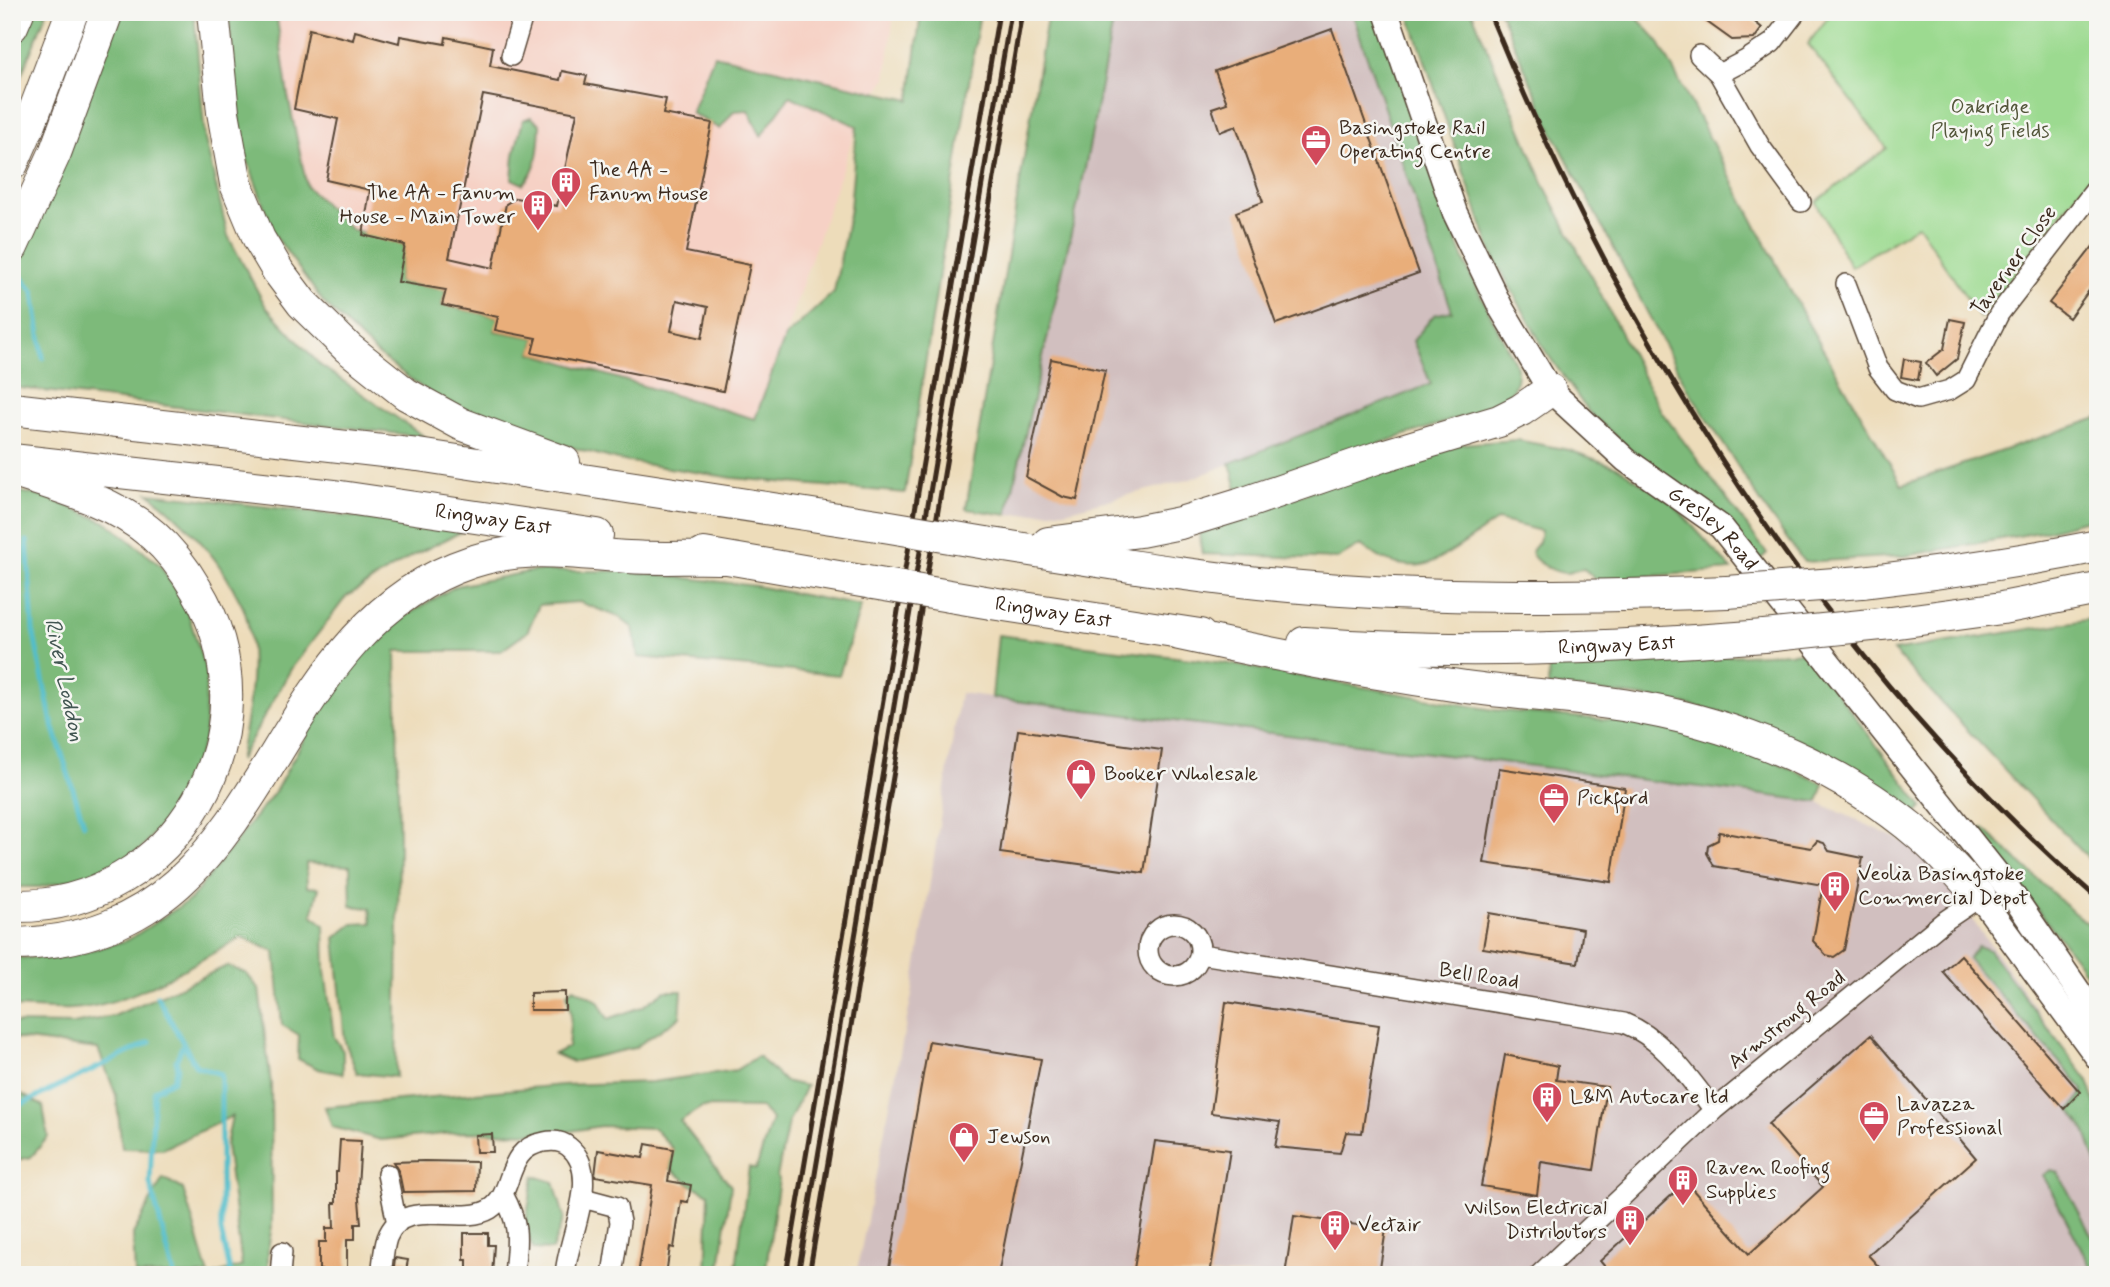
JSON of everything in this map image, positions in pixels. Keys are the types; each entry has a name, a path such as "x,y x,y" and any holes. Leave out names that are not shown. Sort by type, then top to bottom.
{"highway":[{"path":"12,26 18,12"},
{"path":"12,164 72,12"},
{"path":"12,247 55,153 107,12"},
{"path":"212,12 223,112 236,184 259,239 302,303 357,356 430,409 461,424 642,489"},
{"path":"995,545 1100,537 1180,523 1499,421 1550,390"},
{"path":"12,409 418,456 884,526 1148,570 1248,582 1372,592 1485,597 1727,592 1862,582 1946,572 2056,555 2098,544"},
{"name":"Ringway East","path":"12,460 432,509 1179,634 1361,646 1525,650 1623,647 1891,623 2002,608 2098,589"},
{"path":"12,471 81,494 124,515 154,536 180,565 204,601 219,640 227,684 226,711 217,760 193,811 176,832 139,866 103,888 62,902 12,906"},
{"path":"12,944 61,940 117,924 157,900 189,875 244,806 298,716 343,652 386,609 428,580 490,556 530,551 629,557 723,558"},
{"path":"2002,608 2098,597"},
{"path":"1179,634 1285,658 1357,670 1466,687 1643,708 1725,729 1811,765 1877,801 1923,837 1980,897"}],"street":[{"path":"511,56 524,12"},
{"name":"Gresley Road","path":"1386,12 1455,213 1501,308 1550,390 1626,460 1721,527 2005,884 2098,1023"},
{"path":"1719,74 1772,43 1796,12"},
{"path":"1699,55 1719,74 1760,146 1801,202"},
{"name":"Taverner Close","path":"1846,284 1878,368 1895,390 1918,399 1950,390 1966,380 1999,314 2098,186"},
{"path":"1980,897 2098,1058"},
{"name":"Armstrong Road","path":"1540,1274 1714,1110 1943,922 1980,897"},
{"name":"Bell Road","path":"1201,954 1624,1023 1657,1042 1714,1110"},
{"path":"381,1275 388,1236 397,1224 411,1216 478,1214 492,1208 503,1194 519,1156 533,1144 547,1141 560,1142 571,1148 582,1163 585,1180 565,1275"},
{"path":"387,1174 397,1224"},
{"path":"503,1194 514,1214 518,1230 514,1275"},
{"path":"583,1198 617,1207 620,1222 612,1275"},
{"path":"280,1275 282,1252"}],"shaded area":[{"path":"258,12 894,12 886,78 857,126 756,419 512,382 304,204"},
{"path":"1115,12 1352,12 1472,369 1191,479 1065,511 1007,515 1081,189"},
{"path":"960,693 1818,802 1923,851 2088,1081 2098,1110 2098,1275 856,1275 913,989"}],"green space":[{"path":"30,12 47,12 12,98 12,54"},
{"path":"118,12 194,12 205,139 228,236 266,307 320,365 425,437 12,387 12,271 40,214"},
{"path":"228,12 276,12 288,96 307,187 352,230 405,245 398,282 446,290 442,305 498,317 495,331 536,338 532,353 755,419 785,337 834,292 850,209 857,126 790,96 761,136 748,110 734,111 720,129 691,113 714,55 910,100 921,12 980,12 905,493 733,478 618,460 512,431 432,395 377,354 324,303 274,234 241,142"},
{"path":"1048,12 1115,12 1081,189 1007,515 966,509"},
{"path":"1352,12 1377,12 1435,186 1469,272 1517,367 1515,385 1510,394 1496,406 1237,489 1230,463 1431,384 1413,341 1434,315 1452,311"},
{"path":"1408,12 1472,12 1544,185 1661,411 1767,553 1755,564 1588,411 1546,352 1493,256"},
{"path":"1500,12 1632,12 1658,41 1809,325 1902,485 2098,418 2098,517 2046,531 1905,556 1804,562 1766,510 1686,386 1553,133"},
{"name":"Oakridge Playing Fields","path":"1832,12 2098,12 2098,167 1980,318 1918,225 1851,267 1816,202 1887,148 1808,44"},
{"path":"531,117 540,124 538,148 535,164 523,184 512,179 514,155 523,120"},
{"path":"1517,440 1569,450 1617,467 1673,504 1732,570 1597,580 1584,569 1561,573 1540,563 1531,552 1539,542 1541,531 1498,520 1449,553 1422,565 1389,561 1361,545 1337,559 1202,554 1199,534 1337,481 1460,444"},
{"path":"12,490 46,497 108,523 160,565 186,607 206,671 205,739 180,800 141,849 100,873 40,887 12,887"},
{"path":"149,493 465,530 410,557 346,597 291,669 239,761 249,706 252,667 245,612 225,574 206,548"},
{"path":"533,571 626,571 756,586 861,606 839,675 638,657 633,628 619,617 579,602 539,605 527,632 501,651 396,651 399,843 396,1077 357,1073 345,1042 335,938 353,924 372,923 370,908 351,906 350,866 306,863 307,887 319,888 312,915 324,925 325,971 334,1037 343,1051 343,1074 318,1069 298,1059 299,1035 282,1025 275,952 242,937 160,982 116,1000 72,1009 12,1007 12,958 66,957 128,940 191,899 276,790 336,681 387,627 456,586"},
{"path":"2098,618 2098,869 1893,651"},
{"path":"998,635 1224,663 1494,710 1643,723 1755,752 1824,784 1818,802 992,698"},
{"path":"1806,652 1923,807 1914,816 1810,749 1765,727 1719,712 1671,701 1548,686 1549,665"},
{"path":"1983,828 2074,913 2098,931 2098,991 1978,833"},
{"path":"1977,946 1989,950 2088,1081 2098,1110 2098,1169 2086,1132 2071,1111 2084,1090 1968,959"},
{"path":"227,966 246,973 259,989 271,1084 272,1226 268,1249 268,1275 214,1275 242,1266 226,1145 232,1116 163,1149 122,1148 116,1095 98,1049 12,1038 12,1023 73,1024 114,1016"},
{"path":"574,988 598,1001 608,1019 642,1007 665,991 682,991 680,1017 634,1048 572,1062 554,1054 568,1047 571,1014 567,993"},
{"path":"758,1056 784,1081 806,1086 788,1123 777,1177 779,1179 765,1275 735,1275 749,1167 756,1169 772,1119 761,1108 702,1107 680,1121 731,1186 719,1275 706,1275 709,1194 691,1185 670,1168 673,1149 654,1128 601,1126 559,1133 464,1132 381,1140 332,1127 325,1107 562,1085 652,1082 736,1070"},
{"path":"21,1094 43,1106 48,1137 31,1157 12,1161 12,1095"},
{"path":"2051,1170 2058,1172 2098,1248 2098,1275 2095,1275 2043,1175"},
{"path":"534,1176 554,1182 564,1217 552,1250 533,1249 525,1226"},
{"path":"163,1178 183,1189 209,1275 135,1275 133,1234"}],"building":[{"path":"1693,12 1743,12 1762,28 1754,39 1732,40"},
{"name":"The AA - Fanum House","path":"309,29 353,40 355,31 399,43 400,36 445,44 446,37 493,47 490,66 560,80 562,71 587,76 585,84 666,99 663,114 712,123 686,252 750,265 723,391 532,353 536,338 495,330 498,317 442,305 446,290 398,282 405,245 363,235 370,190 326,180 338,119 294,109","holes":["483,95 577,113 557,206 516,198 506,204 493,268 449,258","677,300 708,307 702,338 671,331"]},
{"name":"Basingstoke Rail Operating Centre","path":"1332,29 1419,273 1276,324 1236,212 1263,202 1236,126 1220,132 1212,108 1227,103 1215,71"},
{"path":"2098,240 2098,278 2069,318 2049,303"},
{"path":"1950,319 1965,322 1957,359 1936,376 1926,363 1944,349"},
{"path":"1051,359 1105,370 1077,500 1063,497 1026,477"},
{"path":"1904,359 1921,362 1918,380 1901,377"},
{"name":"Booker Wholesale","path":"1018,730 1162,750 1144,873 1000,853"},
{"name":"Pickford","path":"1499,768 1625,788 1611,882 1484,863"},
{"name":"Veolia Basingstoke Commercial Depot","path":"1719,832 1811,848 1817,841 1824,843 1829,851 1863,858 1844,950 1834,957 1826,955 1813,941 1823,885 1714,866 1707,853 1708,845 1718,840"},
{"path":"1489,913 1583,929 1578,963 1483,948"},
{"path":"1961,955 2080,1092 2064,1109 1943,972"},
{"path":"565,992 565,1010 530,1010 530,993"},
{"path":"1226,1002 1379,1025 1362,1133 1346,1132 1340,1153 1275,1147 1280,1122 1211,1113"},
{"path":"1871,1035 1976,1158 1868,1255 1879,1267 1870,1275 1612,1275 1600,1261 1686,1182 1749,1254 1823,1187 1768,1124"},
{"name":"Jewson","path":"929,1041 1041,1059 998,1275 919,1275 889,1268"},
{"name":"L&M Autocare ltd","path":"1505,1055 1558,1066 1556,1080 1607,1087 1594,1170 1541,1162 1537,1195 1481,1186"},
{"path":"492,1134 493,1152 476,1152 475,1135"},
{"path":"340,1140 361,1141 358,1187 361,1224 355,1224 355,1239 347,1239 347,1275 326,1275 326,1270 319,1270 319,1242 326,1242 326,1228 334,1228 333,1203 336,1203"},
{"path":"1155,1141 1230,1150 1210,1275 1133,1275"},
{"path":"646,1144 673,1149 668,1181 691,1185 688,1202 681,1201 674,1248 670,1247 666,1275 638,1275 652,1185 595,1176 598,1150 643,1158"},
{"path":"393,1162 477,1162 476,1191 403,1192 399,1172"},
{"name":"Vectair","path":"1294,1216 1386,1229 1379,1275 1285,1275"},
{"path":"464,1233 488,1233 488,1245 494,1245 492,1275 467,1275"},
{"path":"395,1258 408,1260 405,1275 393,1275"}],"waterway":[{"name":"River Loddon","path":"21,276 34,292 43,358"},
{"name":"River Loddon","path":"27,541 33,630 51,719 84,824"},
{"name":"River Loddon","path":"157,996 196,1066 221,1074 221,1231 231,1275"},
{"name":"River Loddon","path":"12,1109 150,1042"},
{"name":"River Loddon","path":"174,1275 150,1183 154,1091 173,1080 178,1067 176,1061 183,1044"}],"railway":[{"path":"786,1275 999,12"},
{"path":"798,1275 1011,12"},
{"path":"809,1275 1022,12"},
{"path":"1489,12 1543,135 1603,257 1670,376 1742,491 1822,602 1907,707 1999,807 2098,899"}],"place":[{"name":"Basingstoke Rail Operating Centre","path":"1316,167"},
{"name":"The AA - Fanum House","path":"566,209"},
{"name":"The AA - Fanum House - Main Tower","path":"538,232"},
{"name":"Booker Wholesale","path":"1081,801"},
{"name":"Pickford","path":"1554,825"},
{"name":"Veolia Basingstoke Commercial Depot","path":"1835,913"},
{"name":"L&M Autocare ltd","path":"1547,1124"},
{"name":"Lavazza Professional","path":"1874,1143"},
{"name":"Jewson","path":"964,1164"},
{"name":"Raven Roofing Supplies","path":"1683,1207"},
{"name":"Wilson Electrical Distributors","path":"1630,1247"},
{"name":"Vectair","path":"1335,1252"}]}
